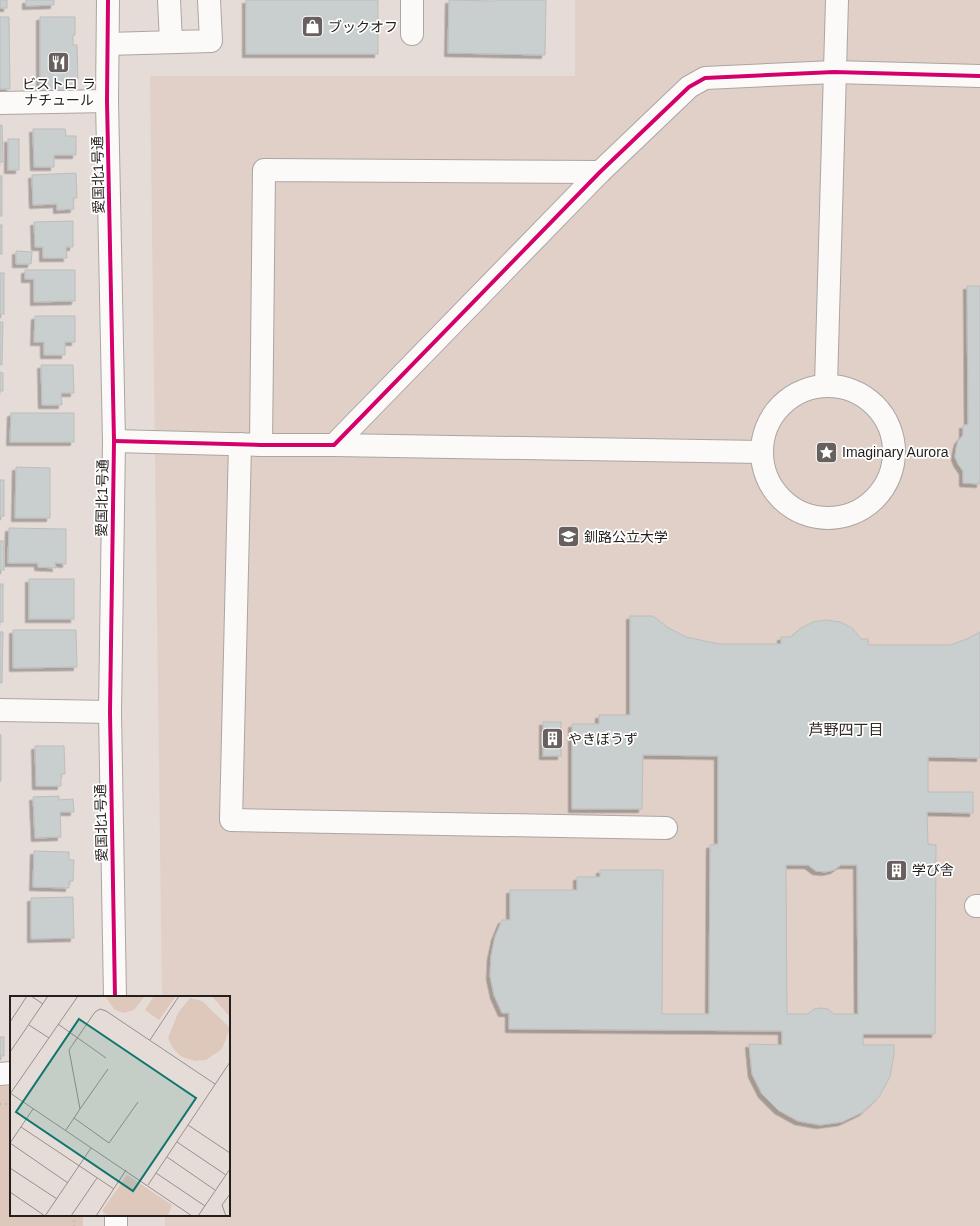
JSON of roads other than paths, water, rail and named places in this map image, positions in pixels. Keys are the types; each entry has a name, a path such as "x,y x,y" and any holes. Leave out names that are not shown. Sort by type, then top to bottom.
{"street":[{"name":"愛国北1号通","path":"108,0 107,101 114,441 110,712 115,996"},
{"path":"169,0 171,42"},
{"path":"108,44 211,41 210,0"},
{"path":"412,0 412,34"},
{"path":"826,385 837,0"},
{"path":"334,445 600,172 689,87 705,78 834,72 980,76"},
{"path":"0,103 107,101"},
{"path":"600,172 264,170 231,820 666,828"},
{"path":"826,385 855,392 878,408 892,432 894,460 887,484 872,503 853,514 828,519 806,515 780,499 767,479 761,452 767,423 781,404 805,389 826,385"},
{"path":"114,441 761,452"},
{"path":"0,710 110,712"},
{"path":"0,1074 10,1073"}],"place":[{"name":"ブックオフ","path":"312,27"},
{"name":"ビストロ ラ ナチュール","path":"59,62"},
{"name":"Imaginary Aurora","path":"827,452"},
{"name":"釧路公立大学","path":"568,537"},
{"name":"やきぼうず","path":"552,739"},
{"name":"学び舎","path":"896,870"}],"district":[{"name":"芦野四丁目","path":"846,729"}]}
